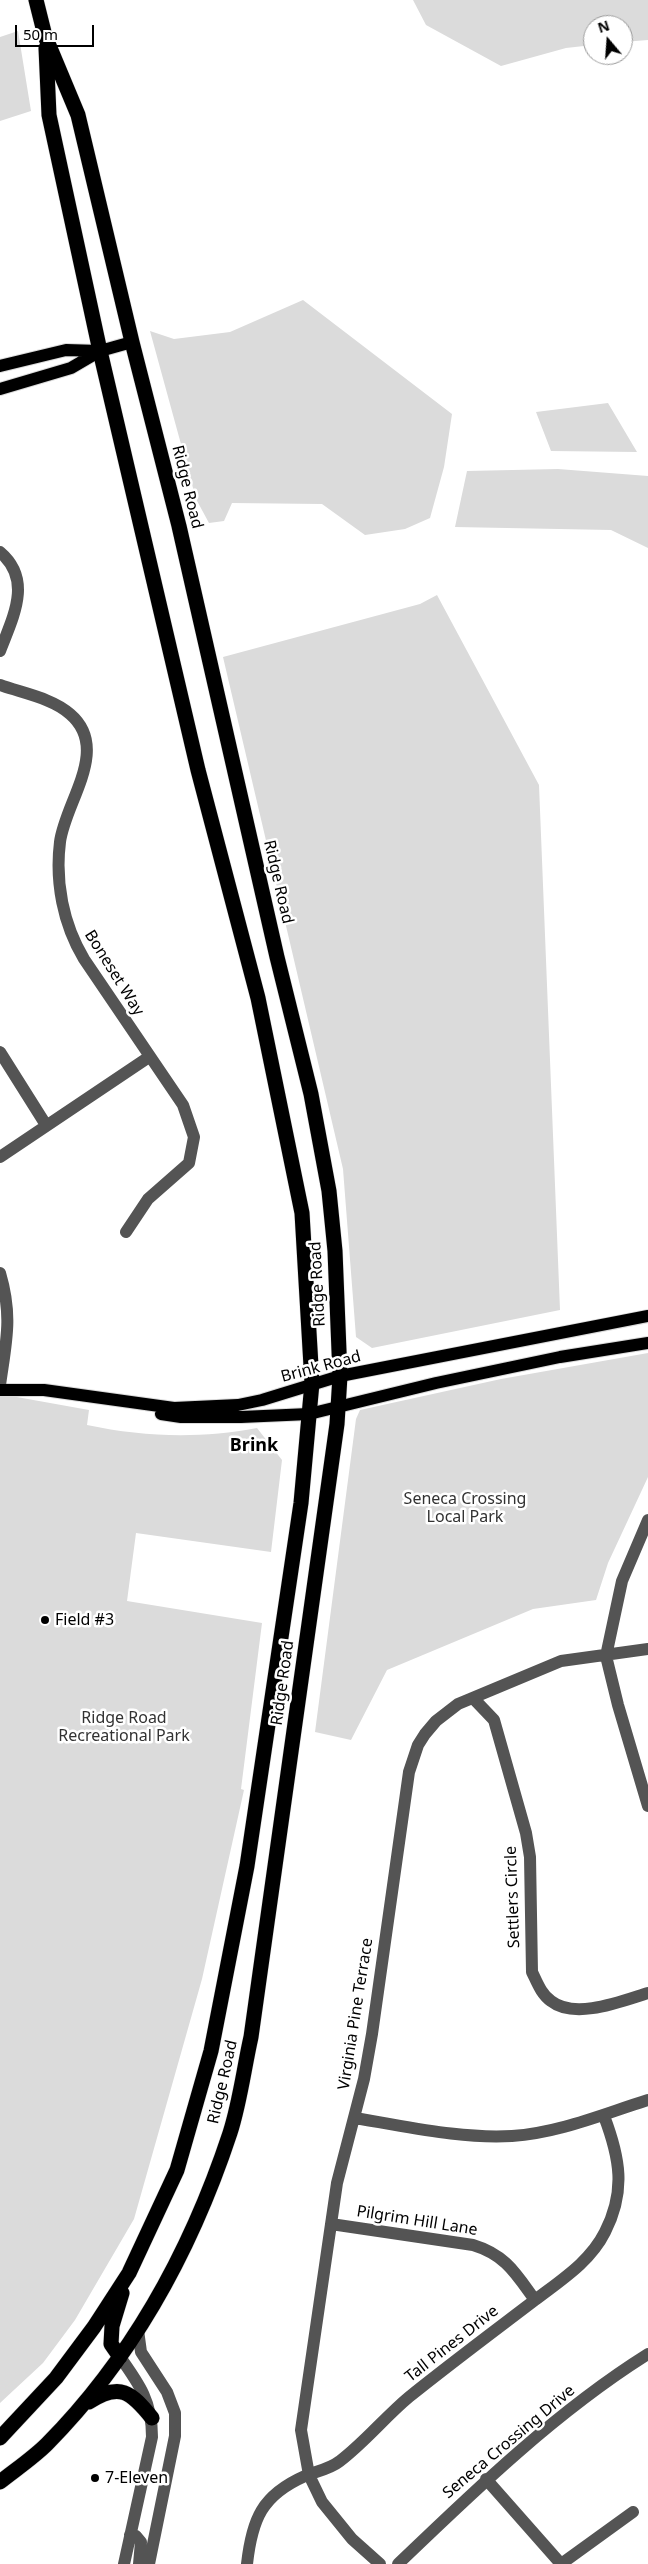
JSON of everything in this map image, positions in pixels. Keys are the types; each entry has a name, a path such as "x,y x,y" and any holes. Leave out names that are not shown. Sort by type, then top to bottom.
{"highway":[{"name":"Ridge Road","path":"0,2482 46,2445 120,2358 182,2252 206,2200 230,2131 252,2037 339,1407 340,1376 335,1251 329,1191 312,1094 277,957 178,526 78,115 45,36 36,0"},
{"name":"Ridge Road","path":"0,2438 56,2378 94,2327 129,2273 177,2170 211,2050 247,1866 301,1503 312,1383 302,1212 258,998 198,770 100,351 49,115 45,36"},
{"path":"120,2358 111,2344 112,2326 129,2273"},
{"path":"78,2409 104,2393 120,2390 130,2393 152,2418"}],"main road":[{"path":"0,389 71,368 100,351 132,342"},
{"path":"0,366 66,350 100,351"},
{"name":"Brink Road","path":"0,1390 44,1390 174,1408 238,1405 262,1400 312,1383 340,1376 648,1316"},
{"name":"Brink Road","path":"0,1390 29,1397 181,1417 309,1414 436,1383 531,1363 648,1343"}],"street":[{"path":"0,552 14,570 20,589 18,602 0,651"},
{"name":"Boneset Way","path":"0,685 58,706 71,715 83,734 87,754 85,771 69,808 60,841 60,885 65,913 76,946 149,1057 184,1105 194,1137 188,1163 148,1199 126,1232"},
{"path":"0,1052 46,1125"},
{"path":"0,1157 149,1057"},
{"path":"0,1273 8,1317 8,1341 0,1385"},
{"path":"648,1520 622,1581 606,1656 618,1705 648,1806"},
{"name":"Virginia Pine Terrace","path":"380,2564 334,2519 322,2502 309,2475 304,2454 302,2413 337,2183 364,2079 372,2034 413,1757 425,1734 436,1721 458,1704 561,1661 648,1649"},
{"name":"Settlers Circle","path":"473,1698 494,1720 526,1833 530,1858 532,1972 539,1988 550,2000 557,2004 583,2010 603,2007 648,1993"},
{"path":"354,2118 484,2136 514,2136 604,2116 648,2100"},
{"name":"Tall Pines Drive","path":"247,2564 251,2533 259,2512 278,2491 338,2463 410,2397 586,2259 598,2244 615,2207 619,2175 617,2154 604,2116"},
{"name":"Pilgrim Hill Lane","path":"332,2224 473,2245 488,2249 499,2256 515,2272 535,2300"},
{"path":"138,2330 141,2352 167,2392 175,2413 174,2436 149,2564"},
{"name":"Seneca Crossing Drive","path":"398,2564 486,2479 617,2373 648,2354"},
{"path":"120,2358 143,2390 152,2418 152,2437 124,2564"},
{"path":"486,2479 561,2564 633,2512"},
{"path":"130,2535 136,2536 141,2542 139,2564"}],"green space":[{"path":"413,0 648,0 648,40 633,41 633,15 583,15 583,46 566,48 501,66 426,25"},
{"path":"18,31 31,111 0,121 0,37"},
{"path":"303,300 452,414 444,467 430,518 405,529 365,535 322,504 232,503 224,521 209,523 196,499 150,331 174,339 230,332"},
{"path":"608,403 637,452 551,451 536,412"},
{"path":"558,469 648,476 648,548 611,530 455,527 467,471"},
{"path":"437,595 539,785 560,1310 372,1348 356,1337 343,1169 223,657 420,604"},
{"name":"Seneca Crossing Local Park","path":"648,1353 648,1477 608,1563 596,1600 533,1609 387,1670 351,1740 315,1732 356,1419 360,1410 501,1379"},
{"name":"Ridge Road Recreational Park","path":"0,1394 89,1410 87,1425 129,1432 193,1435 235,1432 257,1428 282,1460 271,1552 136,1533 127,1601 262,1623 241,1789 244,1790 202,1979 134,2219 75,2320 43,2363 0,2403"}],"place":[{"name":"Field #3","path":"45,1620"},
{"name":"7-Eleven","path":"95,2478"}],"district":[{"name":"Brink","path":"254,1446"}]}
